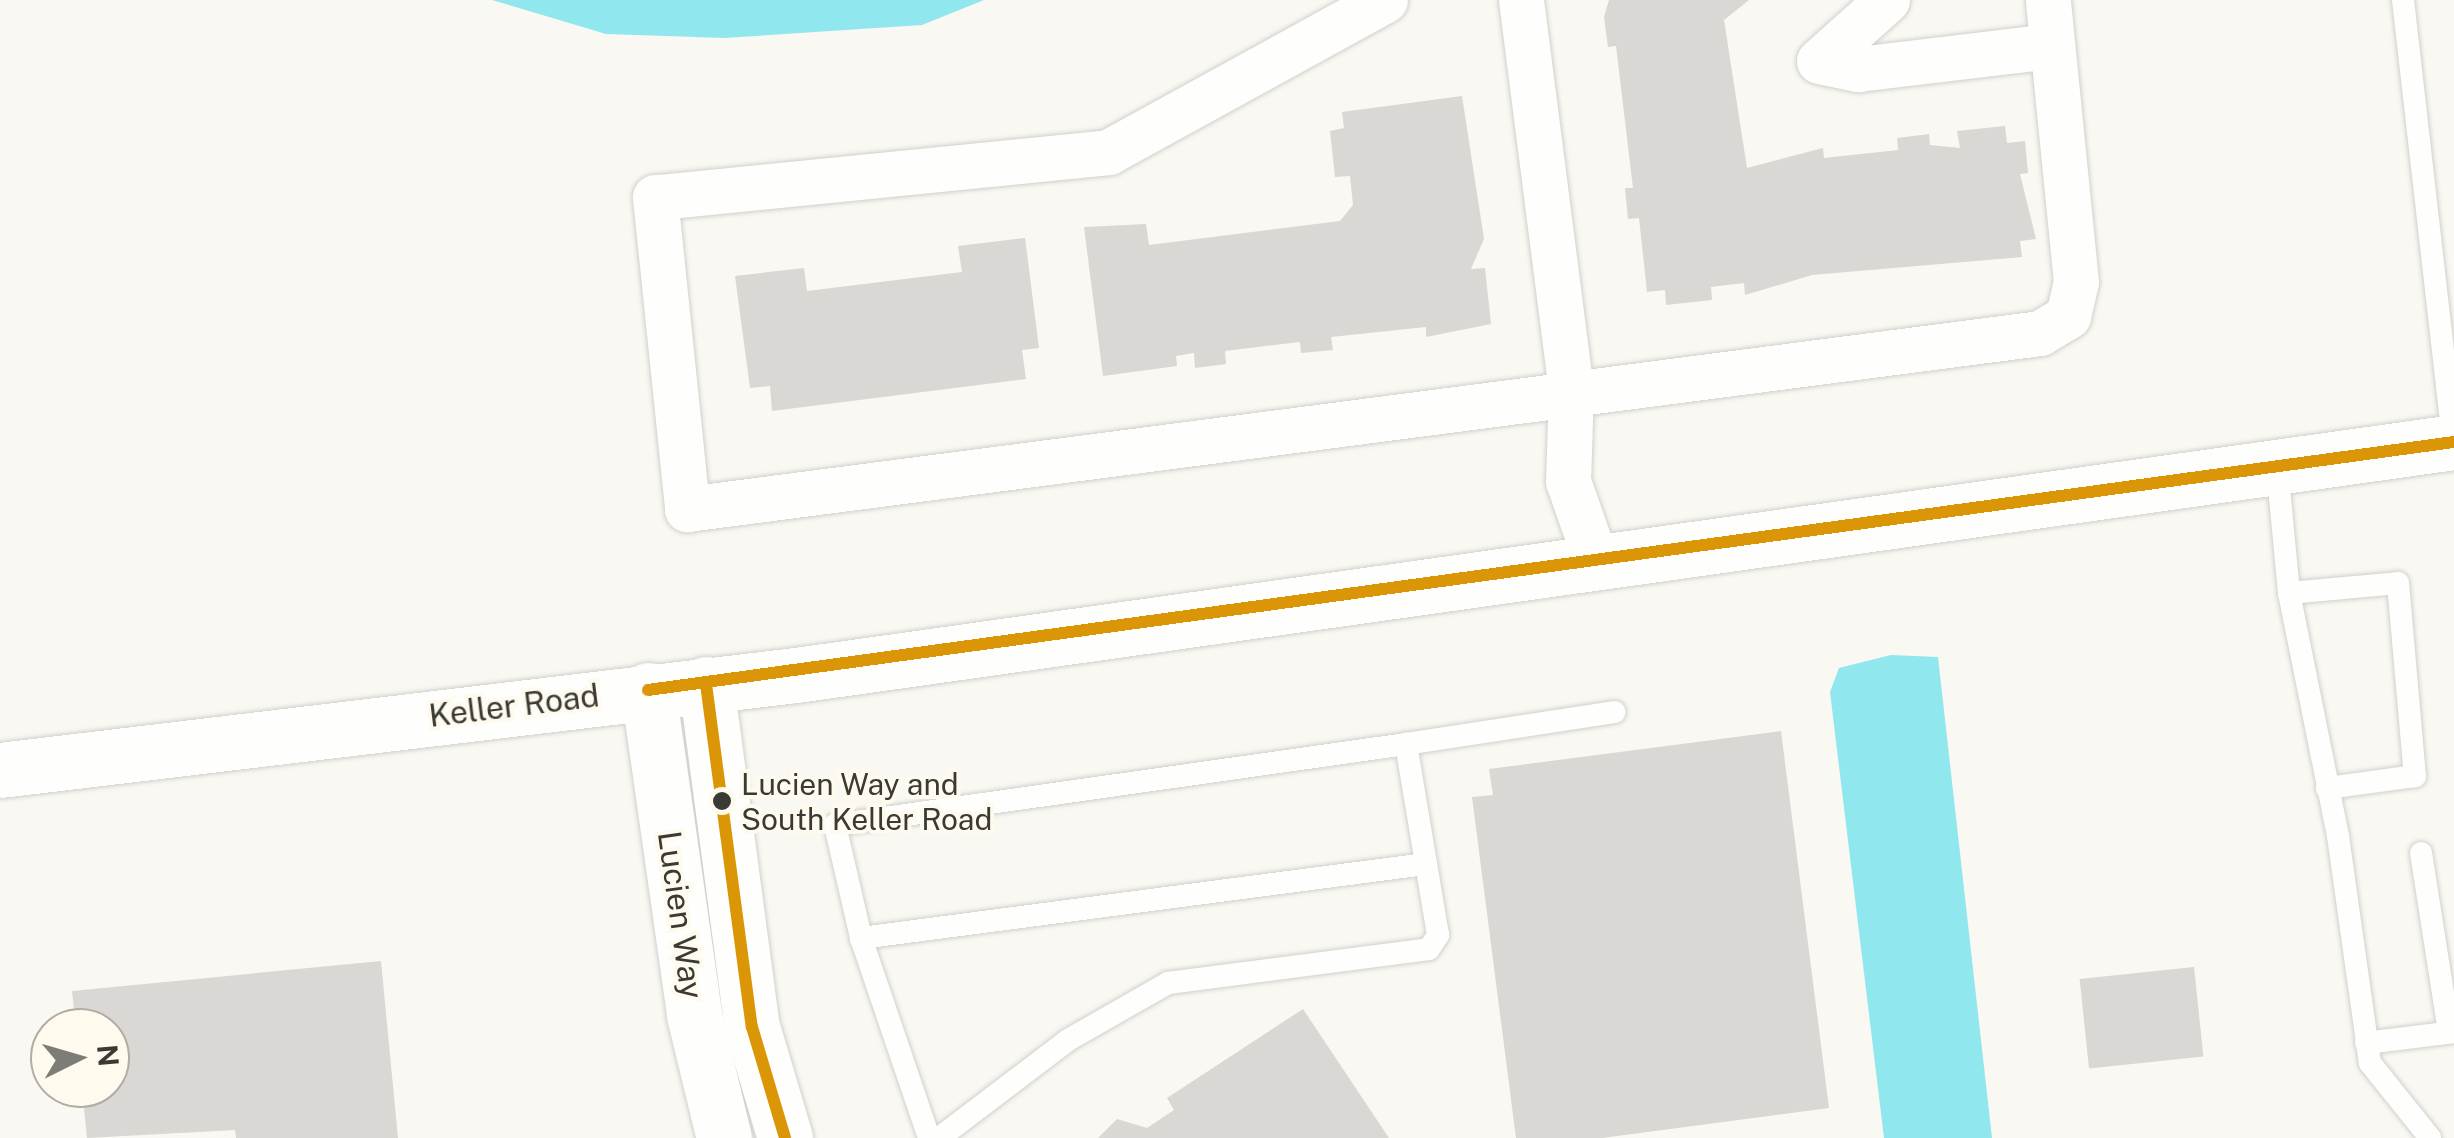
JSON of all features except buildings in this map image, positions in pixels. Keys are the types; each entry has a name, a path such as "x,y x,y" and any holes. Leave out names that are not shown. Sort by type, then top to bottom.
{"street":[{"path":"1385,0 1109,152 655,197 687,508 1571,390 2040,333 2068,316 2076,282 2048,0"},
{"path":"1521,0 1571,390 1568,481 1595,558"},
{"path":"1887,0 1819,61 1858,69 2052,46"},
{"name":"Keller Road","path":"0,770 706,684 2453,442"},
{"name":"Lucien Way","path":"706,684 752,1028 785,1138"},
{"name":"Lucien Way","path":"648,690 694,1015 724,1138"}],"lane":[{"path":"2403,0 2453,442"},
{"path":"2277,466 2288,593 2327,788 2366,1043 2381,1083 2428,1136 2454,1130"},
{"path":"2288,593 2398,583 2415,776 2327,788"},
{"path":"929,1138 861,938 835,824 1615,712"},
{"path":"939,1138 1068,1040 1168,983 1429,949 1438,935 1406,744"},
{"path":"2366,1043 2452,1032 2421,852"},
{"path":"861,938 1425,864"}],"water":[{"path":"492,0 984,0 922,25 725,38 606,34"},
{"path":"1891,655 1938,657 1992,1138 1884,1138 1830,692 1839,668"}],"transit line":[{"path":"648,690 2454,442"},
{"path":"706,684 752,1027 785,1138"}],"place":[{"name":"Lucien Way and South Keller Road","path":"722,801"}]}
